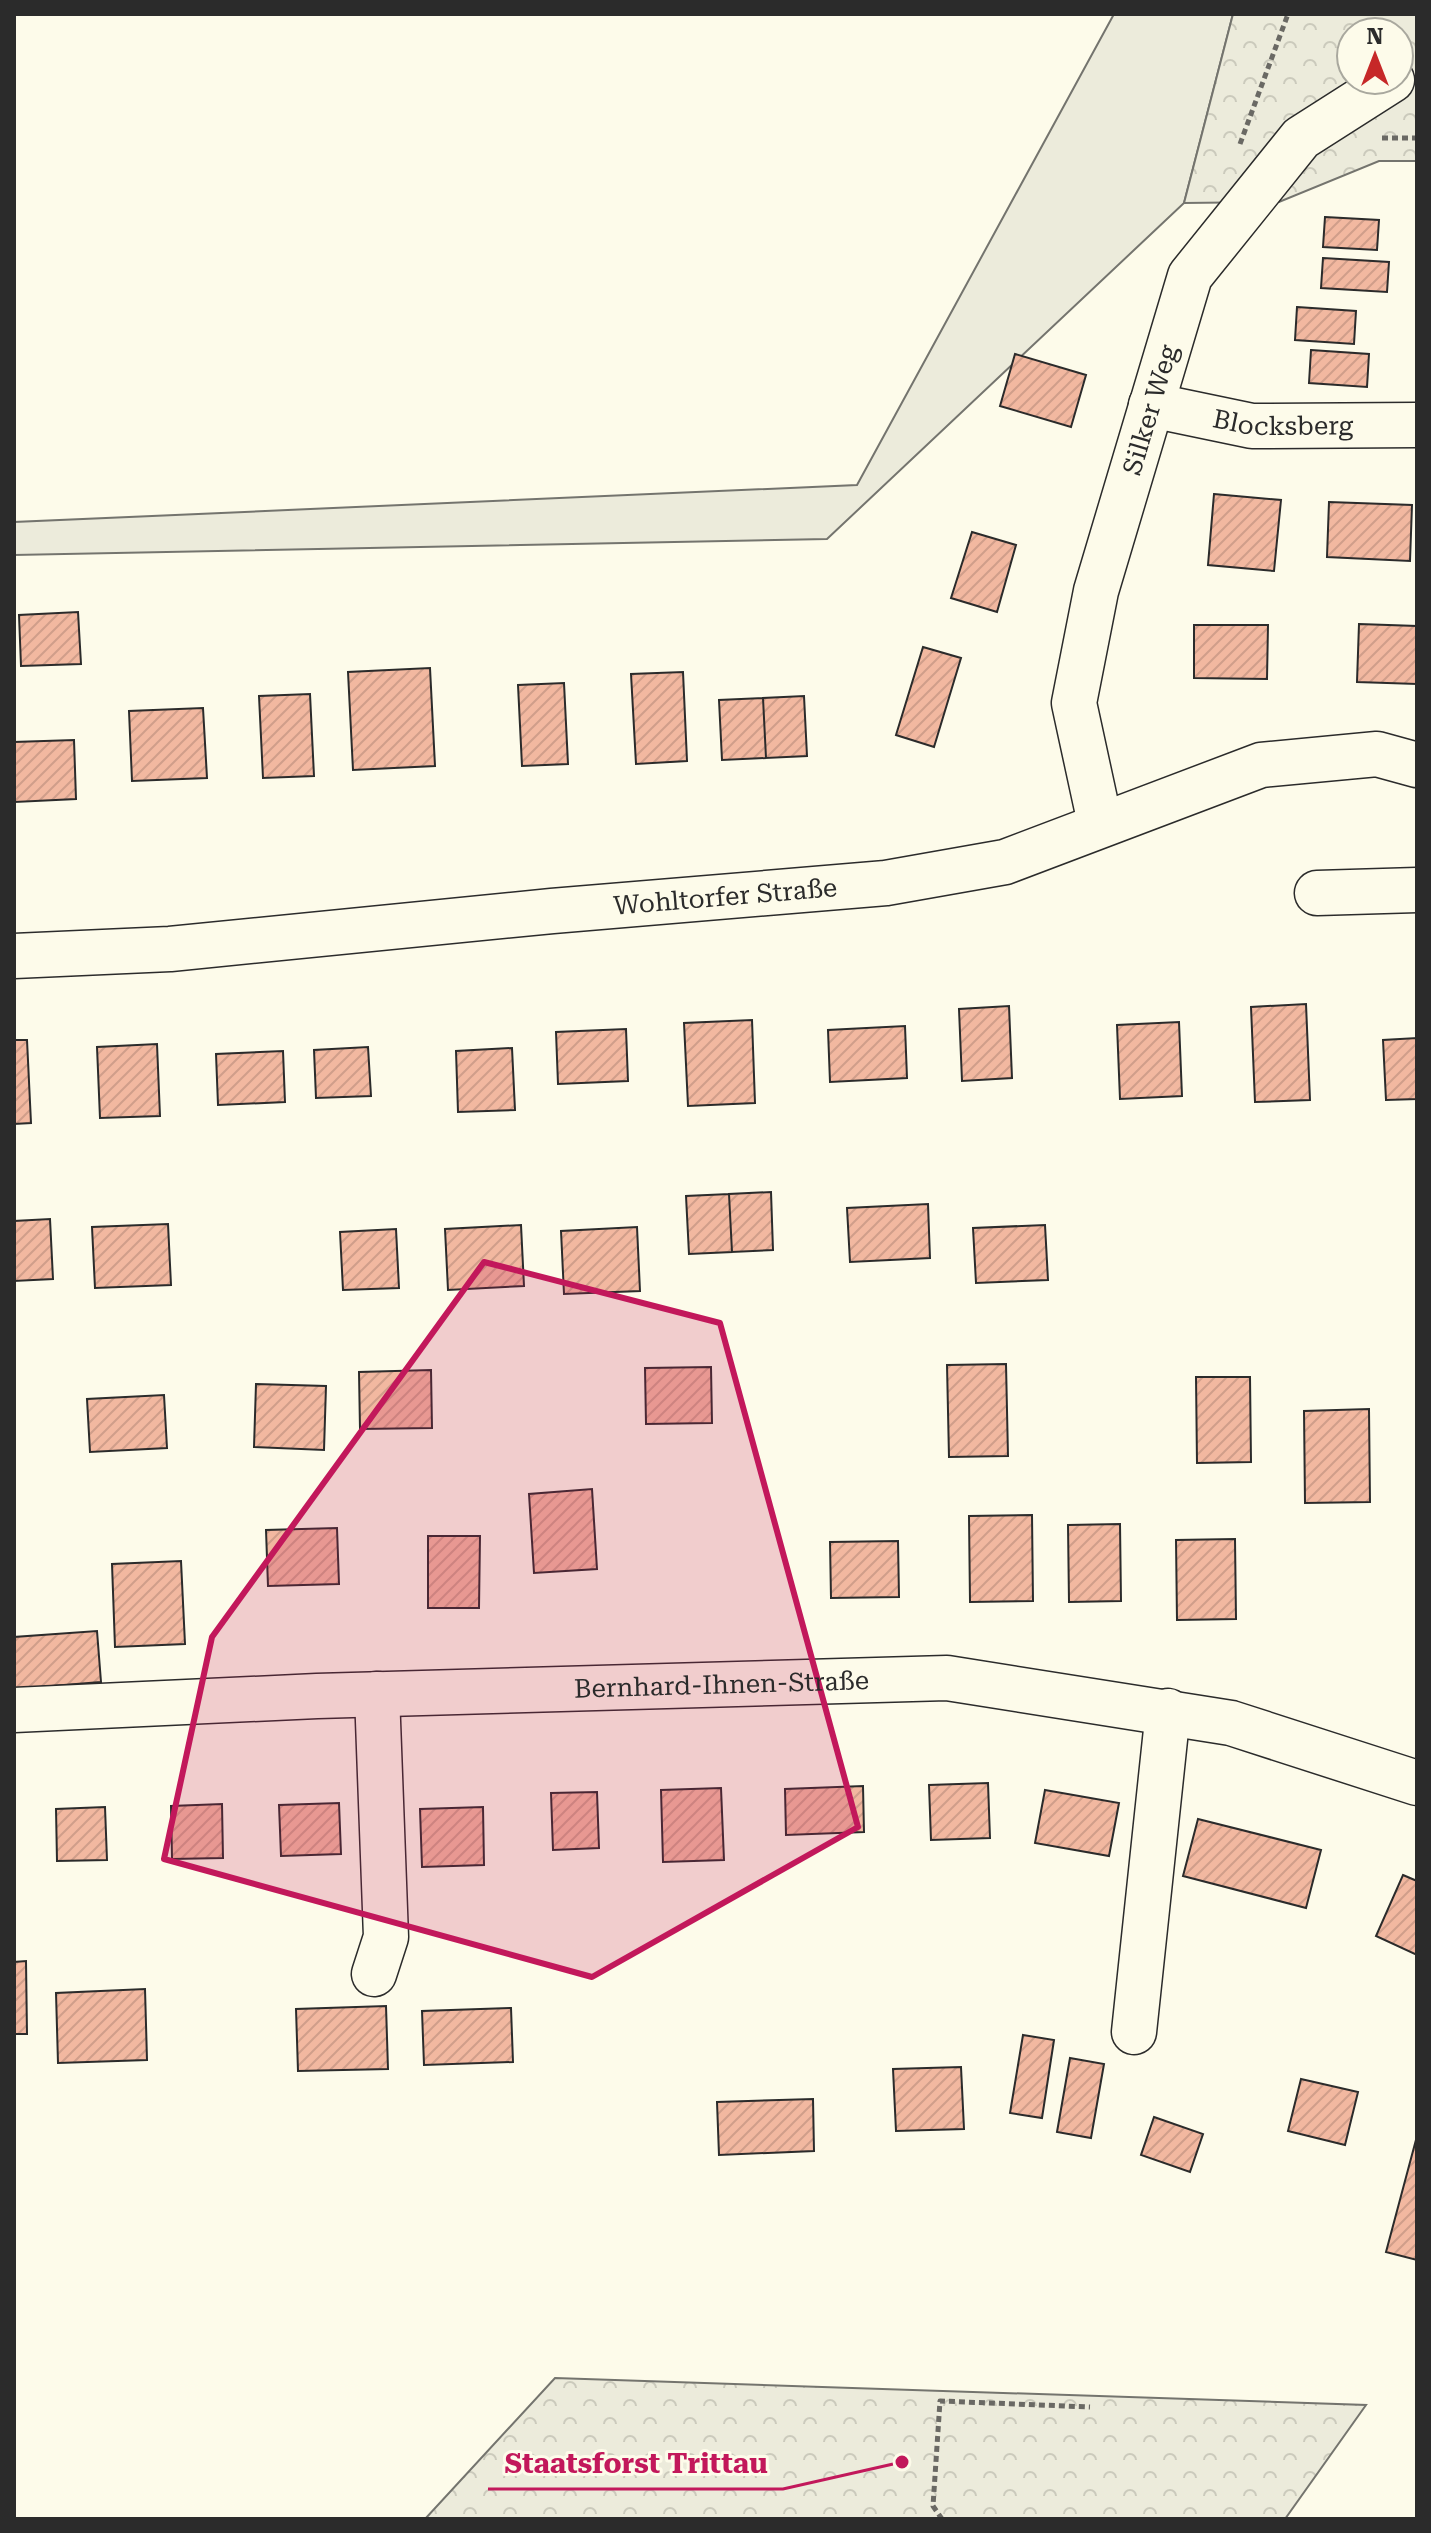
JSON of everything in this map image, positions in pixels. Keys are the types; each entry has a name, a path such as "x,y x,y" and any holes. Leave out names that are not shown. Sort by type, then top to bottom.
{"street":[{"name":"Silker Weg","path":"1100,823 1074,703 1096,591 1190,276 1301,138 1367,96"},
{"name":"Blocksberg","path":"1151,405 1252,426 1417,425"},
{"name":"Wohltorfer Straße","path":"14,956 170,949 537,912 886,883 1005,862 1100,823 1261,765 1377,754 1417,765"},
{"path":"1317,893 1417,890"},
{"name":"Bernhard-Ihnen-Straße","path":"14,1710 377,1694 947,1678 1231,1723 1417,1783"},
{"path":"374,1974 386,1937 377,1694"},
{"path":"1134,2032 1168,1711"}],"path":[{"path":"942,2519 933,2506 940,2401 1090,2407"}],"highlighted area":[{"path":"484,1262 720,1323 858,1827 592,1977 164,1859 212,1637"}],"green space":[{"path":"1114,14 1233,14 1184,203 827,539 14,555 14,522 857,485"},
{"path":"1233,14 1417,14 1417,161 1379,161 1279,202 1184,203"},
{"path":"555,2378 1366,2405 1285,2519 425,2519"}],"building":[{"path":"1325,217 1379,220 1377,250 1323,247"},
{"path":"1323,258 1389,262 1387,292 1321,288"},
{"path":"1297,307 1356,311 1354,344 1295,340"},
{"path":"1311,350 1369,354 1367,387 1309,383"},
{"path":"1015,354 1086,375 1071,427 1000,406"},
{"path":"1214,494 1281,500 1274,571 1208,565"},
{"path":"1329,502 1412,505 1410,561 1327,557"},
{"path":"972,532 1016,545 997,612 951,598"},
{"path":"78,612 81,664 21,666 19,615"},
{"path":"1359,624 1417,626 1417,684 1357,682"},
{"path":"1194,625 1268,625 1267,679 1194,678"},
{"path":"923,647 961,658 934,747 896,735"},
{"path":"430,668 435,766 353,770 348,672"},
{"path":"683,672 687,761 636,764 631,674"},
{"path":"564,683 568,764 522,766 518,685"},
{"path":"310,694 314,776 263,778 259,696"},
{"path":"804,696 807,756 766,758 763,698"},
{"path":"763,698 766,758 722,760 719,700"},
{"path":"203,708 207,778 132,781 129,711"},
{"path":"74,740 76,799 15,802 14,742"},
{"path":"1306,1004 1310,1100 1255,1102 1251,1007"},
{"path":"1009,1006 1012,1078 962,1081 959,1009"},
{"path":"752,1020 755,1103 688,1106 684,1023"},
{"path":"1179,1022 1182,1096 1120,1099 1117,1025"},
{"path":"905,1026 907,1078 830,1082 828,1030"},
{"path":"626,1029 628,1081 558,1084 556,1032"},
{"path":"1417,1038 1417,1099 1386,1100 1383,1040"},
{"path":"14,1040 27,1040 31,1123 14,1124"},
{"path":"157,1044 160,1116 100,1118 97,1047"},
{"path":"368,1047 371,1096 316,1098 314,1050"},
{"path":"512,1048 515,1110 458,1112 456,1051"},
{"path":"283,1051 285,1102 218,1105 216,1054"},
{"path":"771,1192 773,1250 732,1252 729,1194"},
{"path":"729,1194 732,1252 689,1254 686,1196"},
{"path":"928,1204 930,1258 850,1262 847,1208"},
{"path":"50,1219 53,1279 14,1281 14,1221"},
{"path":"168,1224 171,1285 95,1288 92,1227"},
{"path":"521,1225 524,1286 448,1290 445,1229"},
{"path":"1045,1225 1048,1280 976,1283 973,1228"},
{"path":"637,1227 640,1291 564,1294 561,1231"},
{"path":"396,1229 399,1288 343,1290 340,1232"},
{"path":"1006,1364 1008,1456 949,1457 947,1365"},
{"path":"711,1367 712,1423 646,1424 645,1368"},
{"path":"431,1370 432,1428 360,1429 359,1372"},
{"path":"1196,1377 1250,1377 1251,1462 1197,1463"},
{"path":"256,1384 326,1386 324,1450 254,1447"},
{"path":"164,1395 167,1448 90,1452 87,1399"},
{"path":"1369,1409 1370,1502 1305,1503 1304,1411"},
{"path":"592,1489 597,1569 534,1573 529,1494"},
{"path":"1032,1515 1033,1601 970,1602 969,1516"},
{"path":"1120,1524 1121,1601 1069,1602 1068,1525"},
{"path":"337,1528 339,1584 268,1586 266,1530"},
{"path":"428,1536 480,1536 479,1608 428,1608"},
{"path":"1235,1539 1236,1619 1177,1620 1176,1540"},
{"path":"898,1541 899,1597 831,1598 830,1542"},
{"path":"181,1561 185,1644 115,1647 112,1564"},
{"path":"97,1631 101,1682 14,1689 14,1637"},
{"path":"988,1783 990,1838 931,1840 929,1785"},
{"path":"863,1786 864,1832 786,1835 785,1789"},
{"path":"721,1788 724,1860 663,1862 661,1790"},
{"path":"1045,1790 1119,1803 1109,1856 1035,1843"},
{"path":"597,1792 599,1848 553,1850 551,1793"},
{"path":"339,1803 341,1854 281,1856 279,1805"},
{"path":"222,1804 223,1858 172,1859 171,1806"},
{"path":"105,1807 107,1860 57,1861 56,1809"},
{"path":"483,1807 484,1865 422,1867 420,1809"},
{"path":"1198,1819 1321,1850 1306,1908 1183,1876"},
{"path":"1403,1875 1417,1881 1417,1955 1376,1936"},
{"path":"26,1961 27,2034 14,2034 14,1962"},
{"path":"145,1989 147,2060 58,2063 56,1993"},
{"path":"386,2006 388,2069 298,2071 296,2009"},
{"path":"511,2008 513,2062 424,2065 422,2011"},
{"path":"1023,2035 1054,2040 1042,2118 1010,2113"},
{"path":"1070,2058 1104,2064 1091,2138 1057,2132"},
{"path":"961,2067 964,2129 896,2131 893,2069"},
{"path":"1301,2079 1358,2092 1345,2145 1288,2131"},
{"path":"813,2099 814,2151 719,2155 717,2102"},
{"path":"1154,2117 1203,2134 1190,2172 1141,2155"},
{"path":"1417,2136 1417,2260 1386,2252"}],"place":[{"name":"Staatsforst Trittau","path":"902,2462"}]}
